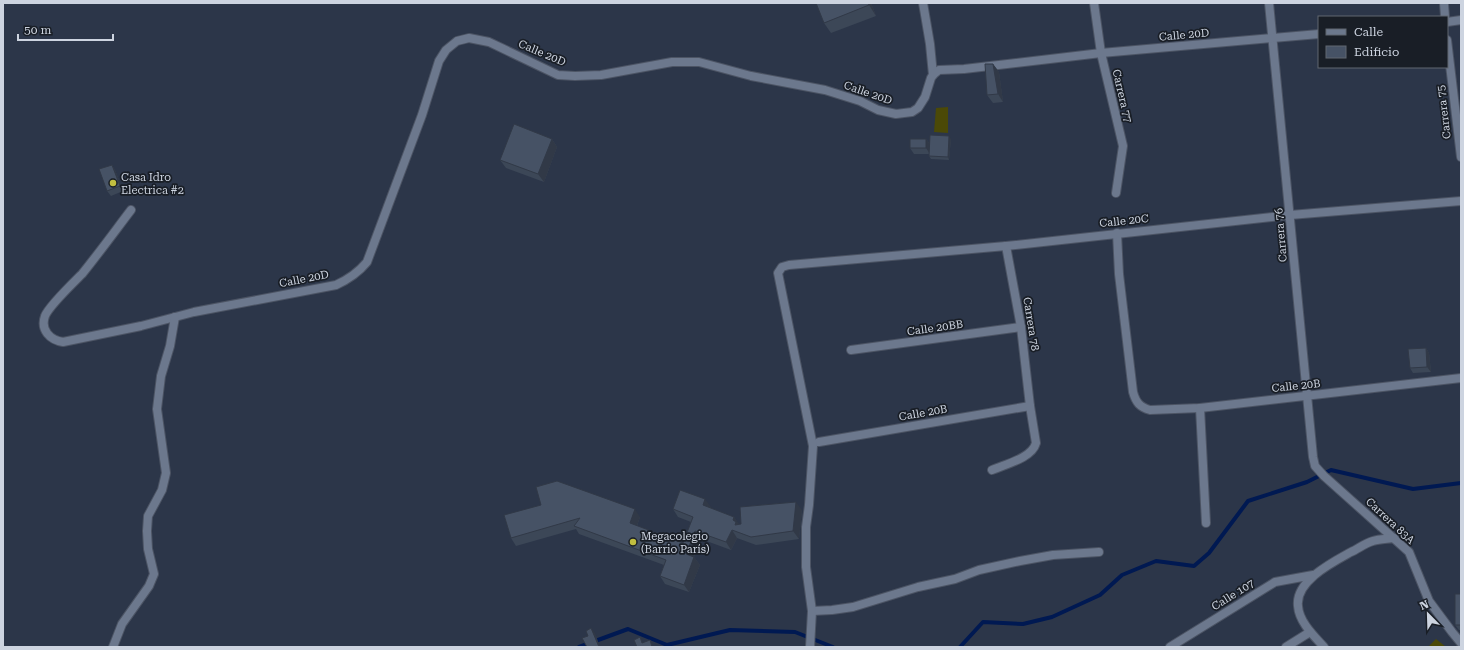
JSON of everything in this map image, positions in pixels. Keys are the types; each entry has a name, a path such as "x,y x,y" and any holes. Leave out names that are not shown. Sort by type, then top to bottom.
{"street":[{"path":"923,3 930,44 933,75"},
{"name":"Carrera 77","path":"1094,3 1101,53 1123,146 1116,193"},
{"name":"Carrera 76","path":"1269,3 1306,396 1315,466"},
{"path":"1444,3 1445,16"},
{"path":"1448,22 1461,20"},
{"name":"Calle 20D","path":"131,210 83,272 46,315 44,325 46,331 50,337 56,341 63,342 141,326 175,317 336,285 360,271 367,262 422,115 439,61 446,50 457,42 470,38 489,42 558,75 601,75 672,62 699,62 751,76 824,90 860,101 878,110 896,114 912,112 918,108 925,97 933,75 939,70 964,69 1101,53 1318,34"},
{"name":"Carrera 75","path":"1448,48 1461,157"},
{"name":"Calle 20C","path":"812,611 806,567 806,527 813,446 778,273 782,267 789,265 1006,246 1290,215 1461,201"},
{"name":"Calle 20B","path":"1117,233 1119,274 1133,392 1136,402 1142,407 1150,410 1200,408 1461,378"},
{"name":"Carrera 78","path":"992,470 1030,454 1036,443 1030,406 1021,327 1006,246"},
{"path":"113,647 122,624 149,586 154,574 148,549 148,516 162,490 166,473 157,409 161,376 170,346 175,317"},
{"name":"Calle 20BB","path":"851,350 1021,327"},
{"name":"Calle 20B","path":"819,442 1030,406"},
{"path":"1200,408 1206,523"},
{"name":"Carrera 83A","path":"1315,466 1324,476 1409,552 1429,601 1461,643"},
{"name":"Calle 107","path":"1310,632 1303,621 1298,606 1301,591 1313,576 1371,541 1394,538"},
{"path":"810,647 812,611 853,607 918,587 954,579 979,570 1020,561 1053,555 1099,552"},
{"name":"Calle 107","path":"1170,647 1276,582 1313,576"},
{"path":"1286,647 1310,632 1324,647"}],"shaded area":[{"path":"948,107 948,133 934,132 936,108"},
{"path":"1436,639 1446,647 1430,647 1429,646"}],"building":[{"path":"816,3 868,3 869,5 824,23"},
{"path":"985,64 993,64 998,94 987,95"},
{"path":"514,124 552,139 538,174 500,160"},
{"path":"930,135 949,136 948,157 929,156"},
{"path":"910,139 926,139 926,148 910,148"},
{"name":"Casa Idro Electrica #2","path":"112,165 120,186 107,191 99,169"},
{"path":"1426,348 1427,367 1410,368 1408,349"},
{"name":"Megacolegio (Barrio París)","path":"557,481 635,509 630,523 683,543 693,517 673,509 680,490 705,499 703,505 734,517 733,520 736,522 735,525 741,524 740,507 796,502 793,531 751,537 732,530 726,542 695,531 686,554 694,557 684,585 660,576 666,560 574,526 580,518 511,538 504,515 541,505 536,487"},
{"path":"1455,594 1461,594 1461,625 1455,625"},
{"path":"591,628 599,647 587,647 582,638 588,636 586,631"},
{"path":"640,637 642,643 650,640 652,647 637,647 634,640"}],"waterway":[{"path":"960,647 983,622 1023,624 1052,617 1100,595 1122,575 1156,561 1194,566 1209,553 1248,501 1307,482 1331,470 1413,489 1461,483"},
{"path":"579,647 628,629 667,645 730,630 795,632 833,647"}],"place":[{"name":"Casa Idro Electrica #2","path":"113,183"},
{"name":"Megacolegio (Barrio París)","path":"633,542"}]}
